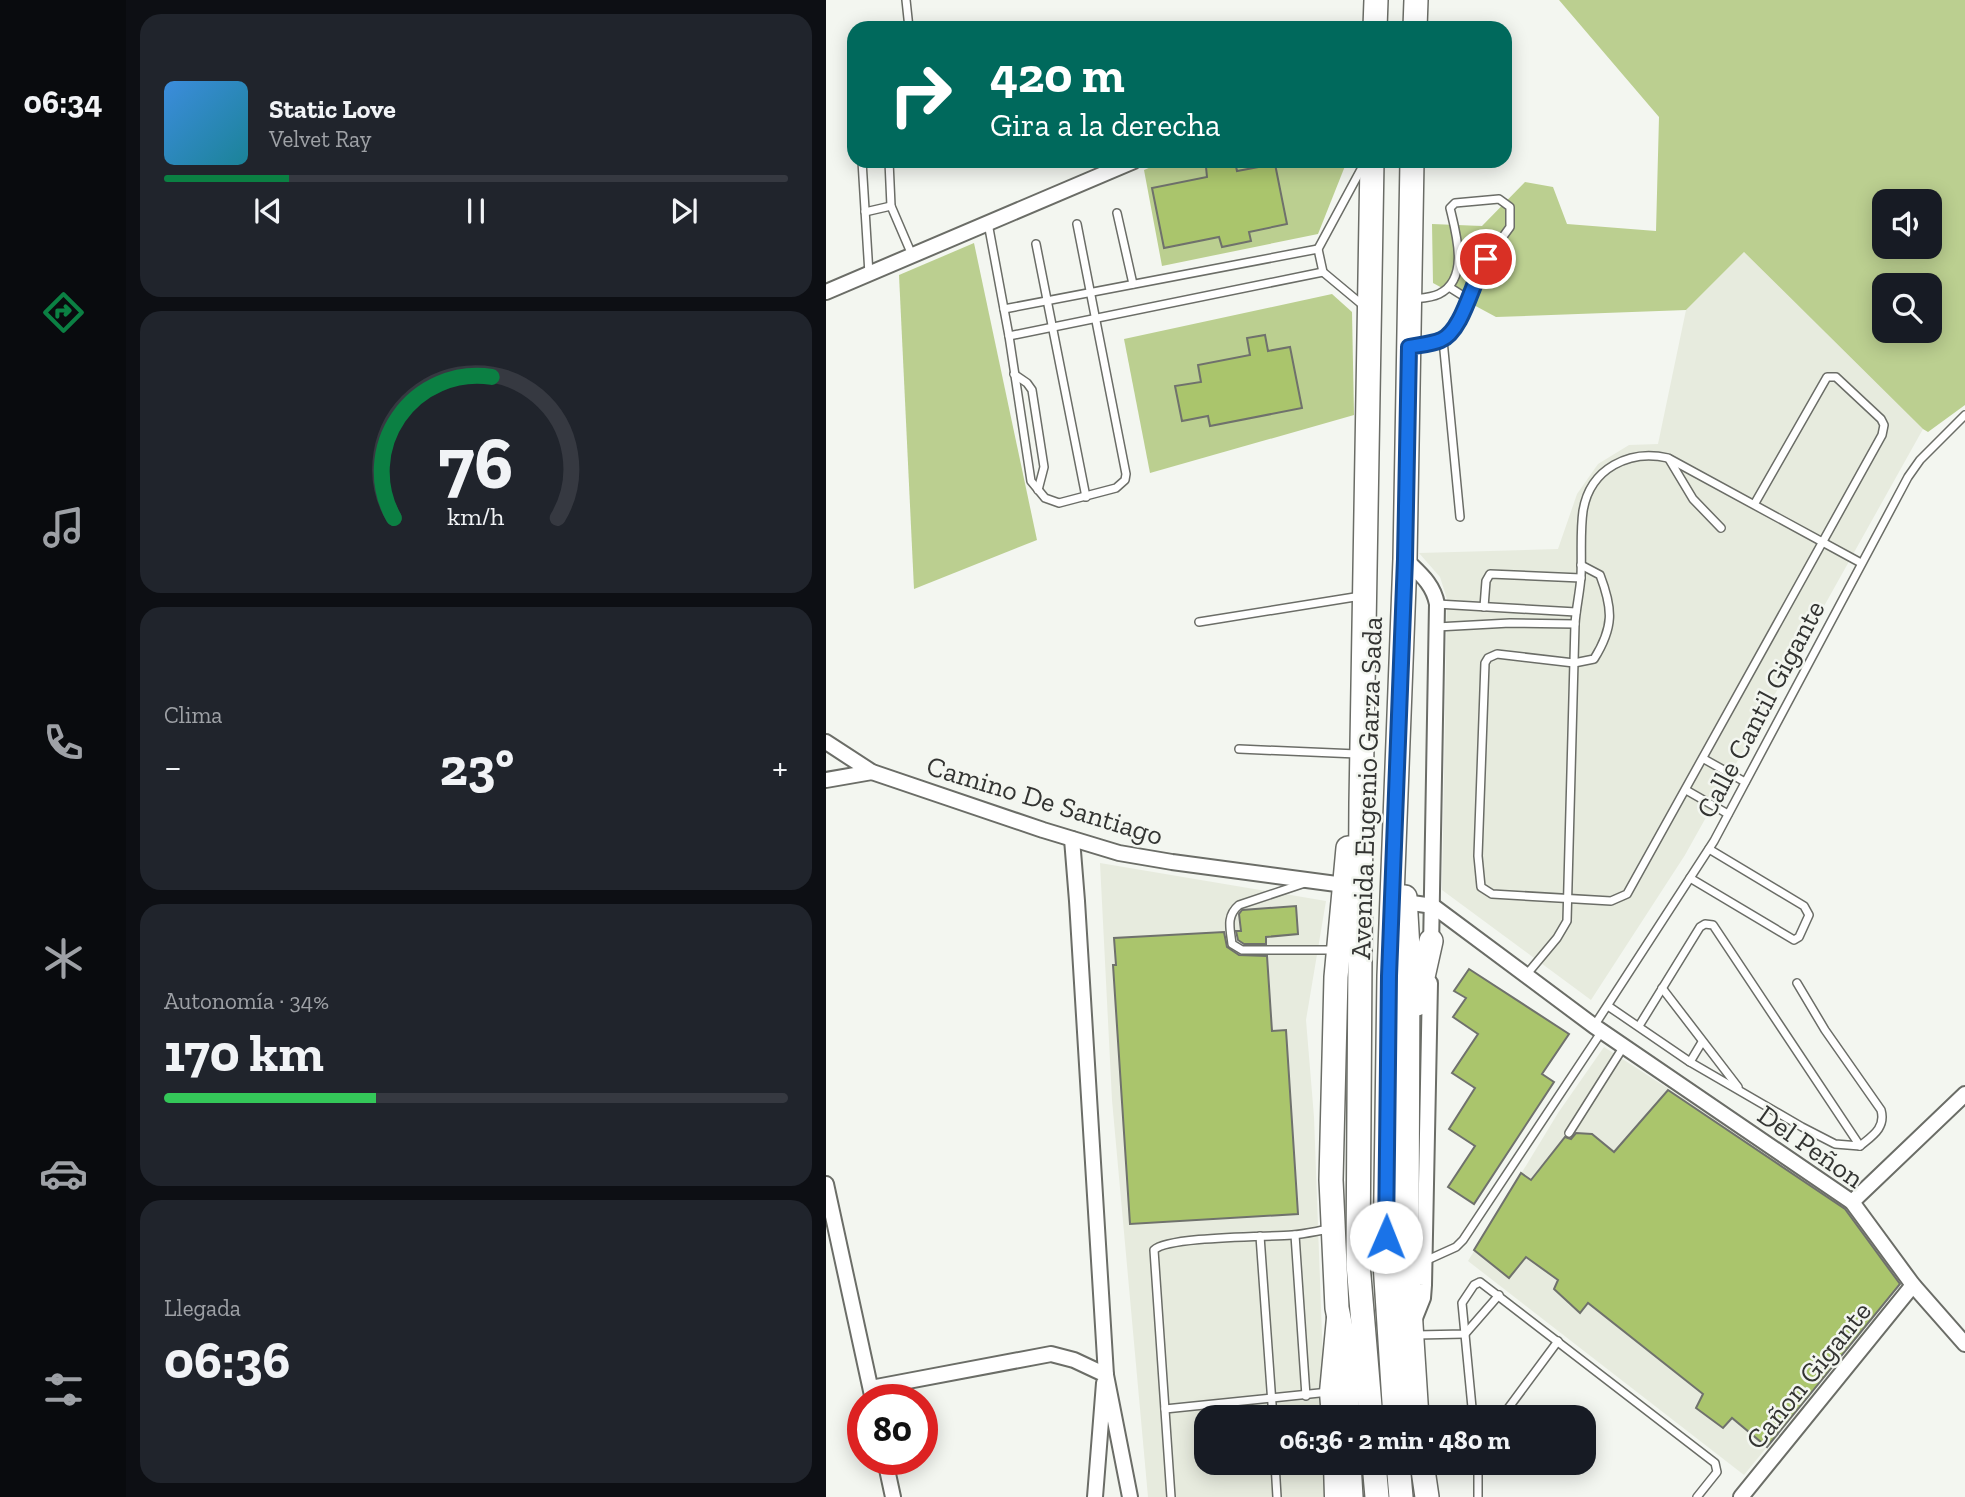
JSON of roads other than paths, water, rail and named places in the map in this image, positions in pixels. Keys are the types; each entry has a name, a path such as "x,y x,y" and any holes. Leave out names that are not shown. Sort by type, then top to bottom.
{"highway":[{"path":"1375,21 1376,0"},
{"path":"1415,21 1416,0"},
{"name":"Avenida Eugenio Garza Sada","path":"1370,1405 1359,1264 1361,803 1372,168"},
{"name":"Avenida Eugenio Garza Sada","path":"1394,1405 1385,1263 1389,976 1405,559 1412,168"},
{"path":"1347,1405 1332,1229 1332,1140 1338,950 1352,820 1361,803"},
{"path":"1394,835 1405,902 1408,948 1407,1262 1416,1405"},
{"path":"1407,1048 1431,941"},
{"path":"1350,1475 1351,1497"},
{"path":"1375,1475 1377,1497"},
{"path":"1399,1475 1401,1497"},
{"path":"1424,1475 1427,1497"}],"street":[{"path":"826,292 1118,168"},
{"path":"1405,559 1426,580 1437,604 1423,1298 1411,1331"},
{"name":"Camino De Santiago","path":"826,742 872,772 1119,853 1344,885"},
{"path":"826,780 872,772"},
{"path":"1072,839 1106,1375 1130,1497"},
{"path":"1405,902 1433,906"},
{"name":"Del Peñon","path":"1433,906 1598,1028 1852,1202 1913,1285 1965,1344"},
{"path":"1852,1202 1965,1094"},
{"path":"826,1184 870,1384"},
{"name":"Cañon Gigante","path":"1741,1497 1913,1285"},
{"path":"1330,1405 1332,1342 1337,1308"},
{"path":"916,1384 1051,1353 1106,1375"},
{"path":"1095,1497 1099,1425 1106,1375"},
{"path":"888,1475 892,1497"},
{"path":"1333,1475 1334,1497"}],"lane":[{"path":"906,0 908,21"},
{"path":"862,168 869,274"},
{"path":"889,168 891,206 912,256"},
{"path":"1361,168 1318,249 1323,272 1370,311"},
{"path":"1409,347 1443,340 1455,327 1478,271 1510,227 1510,207 1499,199 1454,203 1450,208 1459,253 1454,277 1449,287 1439,294 1410,299"},
{"path":"865,212 891,206"},
{"path":"1117,213 1133,284"},
{"path":"988,223 1009,336 1031,481 1051,502 1059,503 1116,488 1125,480 1126,474 1077,223"},
{"path":"1036,244 1086,497"},
{"path":"1004,309 1318,249"},
{"path":"1009,336 1323,272"},
{"path":"1449,287 1468,299"},
{"path":"1443,340 1460,517"},
{"path":"1014,373 1032,390 1044,467 1038,489"},
{"path":"1581,565 1600,575 1609,600 1607,638 1594,659 1574,663 1497,654 1488,658 1485,663 1478,856 1482,887 1492,894 1611,901 1627,894 1824,543 1884,430 1881,419 1836,377 1832,375 1823,381 1755,503"},
{"name":"Calle Cantil Gigante","path":"1424,1262 1456,1248 1463,1240 1709,849 1908,477 1920,460 1965,417"},
{"path":"1527,974 1557,938 1567,921 1575,624 1581,578 1583,510 1589,490 1601,474 1615,463 1638,455 1668,458 1861,563"},
{"path":"1668,458 1693,499 1721,528"},
{"path":"1484,607 1486,581 1490,574 1581,578"},
{"path":"1199,622 1365,595"},
{"path":"1437,604 1576,612"},
{"path":"1436,627 1510,623 1575,624"},
{"path":"1239,749 1362,755"},
{"path":"1704,759 1745,782"},
{"path":"1686,790 1728,814"},
{"path":"1690,878 1794,940 1799,937 1809,915 1804,906 1709,849"},
{"path":"1309,881 1238,905 1230,912 1229,918 1232,944 1242,950 1338,950"},
{"path":"1639,1026 1700,927 1705,924 1713,925 1860,1146"},
{"path":"1608,1006 1690,1062 1835,1144 1860,1146 1877,1132 1882,1124 1881,1110 1825,1030 1797,982"},
{"path":"1662,988 1742,1091"},
{"path":"1690,1062 1702,1042"},
{"path":"1569,1133 1624,1046"},
{"path":"1171,1497 1154,1250 1163,1244 1189,1240 1295,1235 1332,1229"},
{"path":"1295,1235 1306,1396"},
{"path":"1261,1237 1272,1405"},
{"path":"1471,1405 1462,1303 1474,1285 1483,1283 1715,1463 1717,1467 1714,1476 1697,1497"},
{"path":"1465,1334 1499,1295"},
{"path":"1411,1331 1465,1334"},
{"path":"1511,1405 1558,1341"},
{"path":"1165,1409 1329,1392"},
{"path":"1276,1475 1277,1497"},
{"path":"1478,1475 1478,1497"}]}
